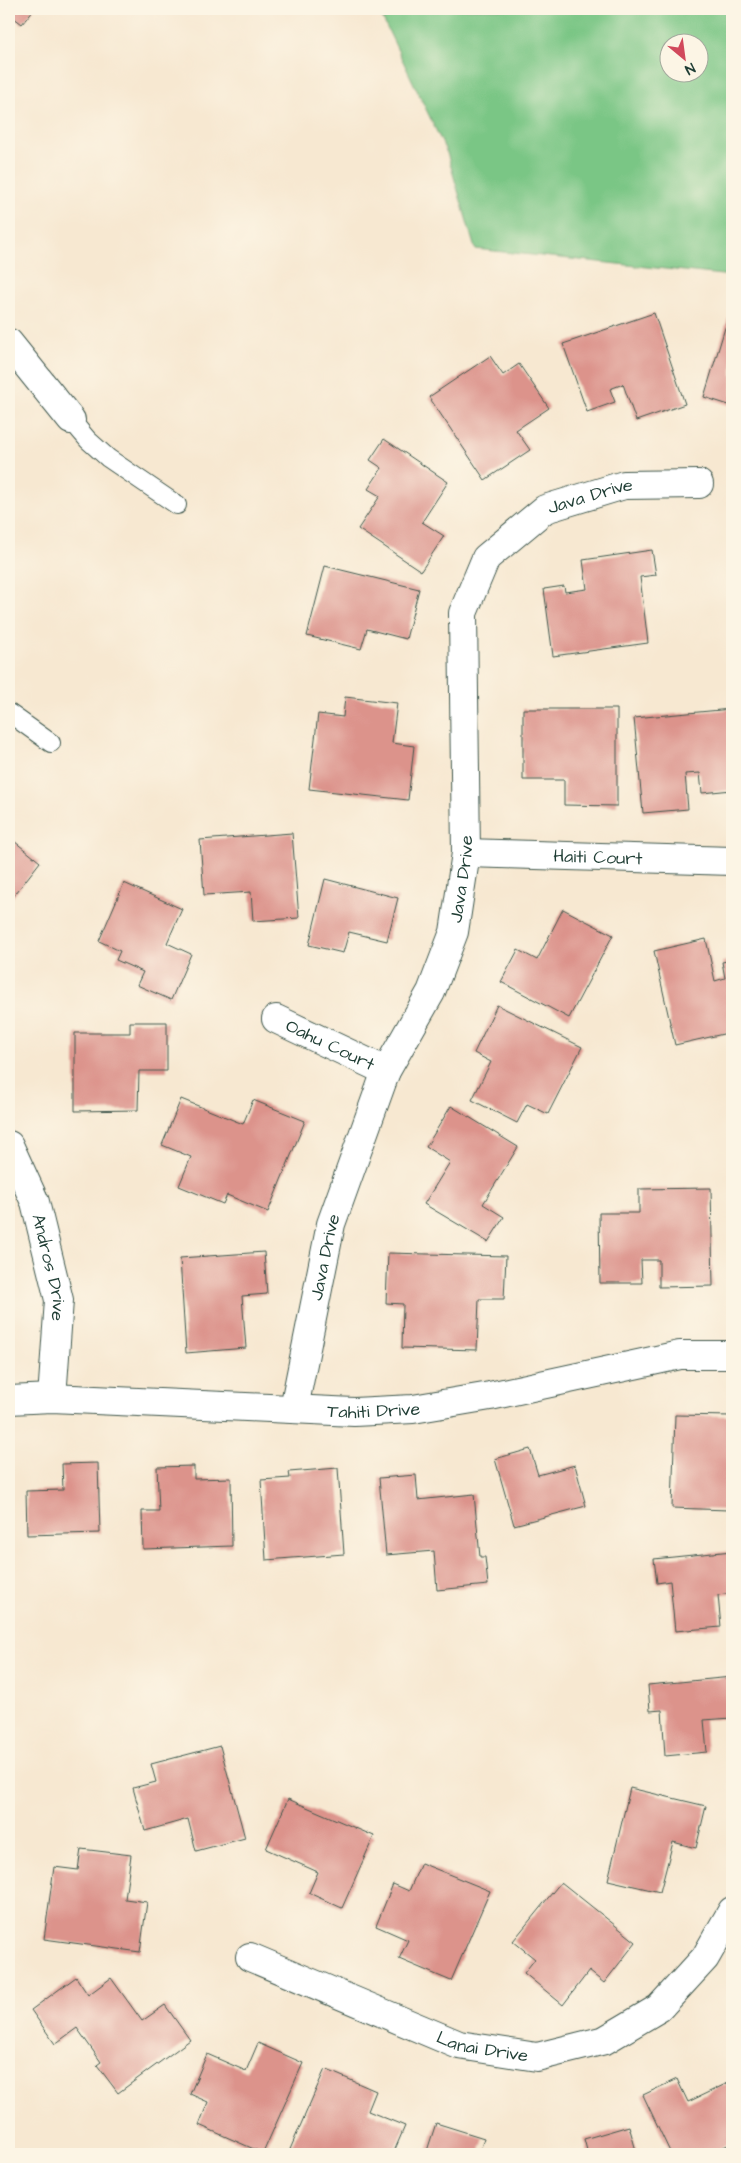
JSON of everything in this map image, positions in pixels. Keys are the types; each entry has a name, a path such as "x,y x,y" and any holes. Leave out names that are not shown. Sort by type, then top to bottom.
{"street":[{"path":"9,343 71,420"},
{"name":"Java Drive","path":"294,1408 331,1224 386,1071 431,992 454,932 466,853 463,613 486,558 545,509 624,485 699,484"},
{"name":"Haiti Court","path":"466,853 732,861"},
{"name":"Oahu Court","path":"276,1019 386,1071"},
{"name":"Andros Drive","path":"9,1145 36,1202 59,1300 52,1398"},
{"name":"Tahiti Drive","path":"9,1400 52,1398 354,1412 413,1409 490,1396 680,1356 732,1355"},
{"name":"Lanai Drive","path":"250,1957 459,2045 537,2057 605,2040 659,2008 704,1958 732,1911"}],"lane":[{"path":"71,420 108,458 177,505"},
{"path":"9,713 51,743"}],"green space":[{"path":"378,9 732,9 732,276 475,249 447,153"}],"building":[{"path":"9,9 34,9 22,24 9,14"},
{"path":"654,313 685,404 636,421 623,384 610,389 615,402 587,412 563,344"},
{"path":"728,318 732,320 732,406 704,397"},
{"path":"490,356 503,375 519,364 549,408 516,430 530,450 485,480 429,397"},
{"path":"384,439 448,482 422,522 444,536 421,571 358,529 380,496 368,489 382,468 370,460"},
{"path":"652,550 656,575 640,577 648,643 553,656 544,589 564,586 565,592 587,589 583,560"},
{"path":"325,566 419,589 406,639 367,629 361,649 307,636"},
{"path":"345,697 397,703 392,743 414,746 408,800 309,789 318,714 343,717"},
{"path":"523,709 617,709 617,806 564,805 564,780 523,780"},
{"path":"731,709 732,790 702,793 700,773 685,774 688,809 643,813 634,718"},
{"path":"292,833 299,918 253,921 251,892 204,895 200,840"},
{"path":"9,837 40,862 9,902"},
{"path":"325,879 398,898 387,941 349,932 343,953 309,945"},
{"path":"124,883 182,909 167,943 191,954 171,1000 137,985 143,972 116,960 120,951 99,941"},
{"path":"563,909 613,935 569,1018 501,982 518,950 537,960"},
{"path":"706,939 715,981 725,978 722,962 732,960 732,1032 675,1045 654,951"},
{"path":"497,1005 582,1047 548,1114 527,1104 517,1123 472,1100 491,1062 474,1053"},
{"path":"130,1022 167,1022 167,1071 139,1071 138,1110 75,1111 75,1033 130,1033"},
{"path":"181,1099 243,1124 253,1100 305,1121 268,1212 227,1195 223,1204 179,1186 191,1157 162,1145"},
{"path":"451,1106 518,1147 483,1204 504,1217 488,1242 424,1204 450,1162 426,1147"},
{"path":"711,1188 713,1286 659,1287 659,1260 641,1260 642,1283 600,1283 599,1213 639,1213 639,1189"},
{"path":"264,1252 267,1294 242,1296 246,1348 186,1353 180,1258"},
{"path":"388,1253 506,1256 504,1299 479,1299 477,1350 402,1348 403,1304 386,1303"},
{"path":"675,1415 732,1416 732,1457 730,1457 728,1510 672,1508"},
{"path":"530,1449 538,1475 575,1465 586,1506 514,1525 495,1459"},
{"path":"98,1463 100,1533 27,1535 26,1491 63,1490 62,1464"},
{"path":"194,1466 194,1479 231,1478 232,1546 143,1549 142,1511 159,1511 157,1467"},
{"path":"338,1468 344,1554 266,1560 261,1480 290,1478 289,1472"},
{"path":"416,1475 418,1500 474,1494 480,1557 485,1557 488,1585 437,1590 434,1551 386,1555 379,1478"},
{"path":"732,1551 732,1593 718,1595 721,1627 675,1631 670,1581 657,1583 654,1559"},
{"path":"732,1677 732,1718 704,1720 707,1752 665,1756 662,1710 650,1711 648,1685"},
{"path":"220,1746 245,1838 196,1851 188,1819 145,1831 133,1788 156,1782 151,1764"},
{"path":"630,1788 706,1806 696,1848 673,1842 660,1892 608,1880"},
{"path":"288,1799 374,1836 342,1908 309,1893 318,1872 266,1849"},
{"path":"81,1849 131,1855 125,1899 147,1902 140,1952 44,1939 54,1867 78,1870"},
{"path":"421,1863 490,1891 451,1981 399,1959 408,1940 376,1926 393,1884 409,1891"},
{"path":"561,1882 636,1942 604,1983 589,1971 563,2005 524,1973 535,1959 513,1941"},
{"path":"76,1977 88,1995 111,1978 142,2021 165,2005 190,2040 118,2093 97,2065 101,2062 77,2028 55,2044 31,2010"},
{"path":"258,2043 303,2063 263,2153 199,2125 208,2102 190,2094 207,2054 246,2071"},
{"path":"325,2069 376,2091 368,2111 405,2126 393,2154 288,2154"},
{"path":"677,2079 688,2102 732,2081 732,2143 709,2154 707,2152 703,2154 671,2154 643,2095"},
{"path":"436,2123 484,2138 479,2154 426,2154"},
{"path":"629,2126 637,2154 588,2154 584,2139"}]}
